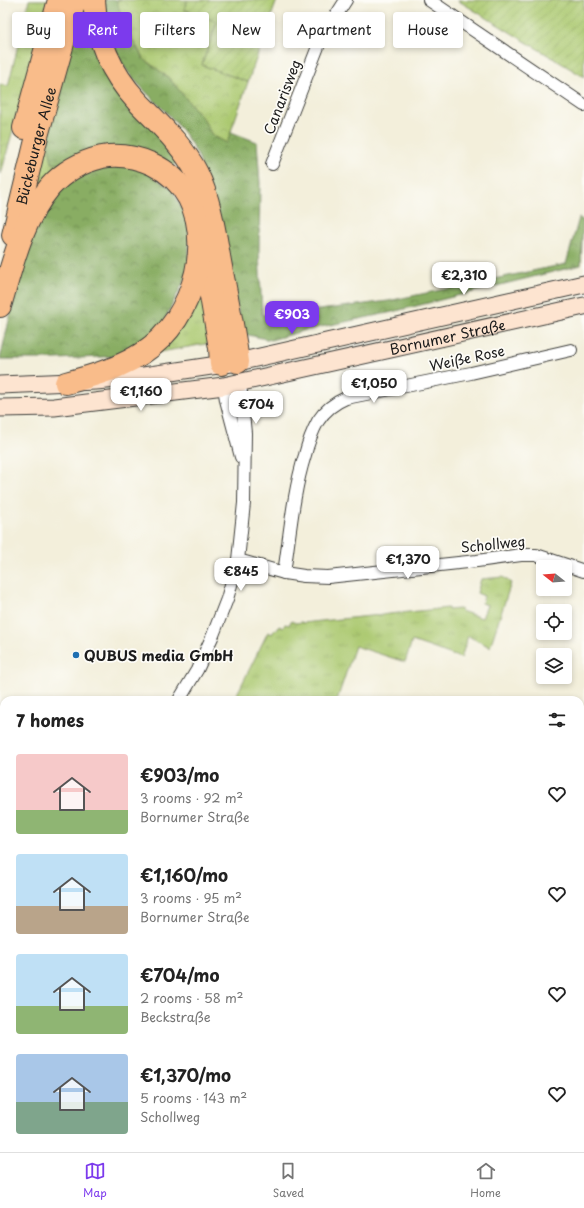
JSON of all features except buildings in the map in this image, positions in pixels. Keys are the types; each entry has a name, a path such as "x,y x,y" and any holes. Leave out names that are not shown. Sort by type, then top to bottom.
{"highway":[{"name":"Bückeburger Allee","path":"0,222 36,78 59,0"},
{"name":"Bückeburger Allee","path":"0,293 18,211 37,136 75,0"},
{"path":"94,0 98,34 122,84 180,147 189,159 204,189 210,208 214,229 231,374"},
{"path":"0,306 16,250 31,217 50,187 62,175 76,166 96,159 121,156 138,159 164,171 180,186 190,202 198,221 219,341 231,374"},
{"path":"66,383 97,375 130,361 160,339 172,325 183,309 197,274 199,252 198,221"}],"main road":[{"name":"Bornumer Straße","path":"0,385 66,383 137,377 231,374 584,284"},
{"name":"Bornumer Straße","path":"0,408 54,407 231,374 452,336 584,306"}],"street":[{"name":"Canarisweg","path":"272,164 321,39 346,0"},
{"path":"429,0 584,105"},
{"name":"Weiße Rose","path":"284,573 297,486 303,460 310,437 318,420 332,404 346,398 471,373 571,350"},
{"path":"181,696 197,670 213,635 227,599 238,560 244,503 244,468 226,400 231,374"},
{"name":"Schollweg","path":"238,560 284,573 328,577 521,555 536,555 584,571"}],"green space":[{"path":"29,0 48,0 45,12 26,12"},
{"path":"103,0 122,0 122,12 105,12"},
{"path":"117,0 187,0 184,10 190,12 140,12 140,48 208,48 202,65 248,82 227,143 212,135 204,120 169,78 144,59 132,38 132,12 120,12"},
{"path":"187,0 277,0 273,12 217,12 217,22 209,19 209,12 192,12 184,9"},
{"path":"457,0 584,0 584,77"},
{"path":"209,18 217,21 209,44"},
{"path":"217,22 217,48 260,48 248,82 202,65"},
{"path":"132,39 144,59 169,78 204,120 212,135 227,143 231,132 257,142 260,183 259,251 262,315 304,312 388,301 566,264 579,218 583,220 581,265 388,313 306,330 271,340 244,334 199,158 179,127 135,80 117,55 114,48 132,48"},
{"path":"73,42 73,48 103,48 179,160 170,168 64,165 52,163 46,130 70,43"},
{"path":"17,48 35,48 0,174 0,84 8,86"},
{"path":"46,130 64,165 29,209"},
{"path":"137,166 172,189 189,223 189,271 162,325 124,356 56,359 0,359 30,236 55,193 93,167"},
{"path":"201,280 211,343 149,354"},
{"path":"503,577 511,583 490,647 468,636 461,658 412,641 405,662 355,646 338,696 236,696 268,632 272,634 279,626 283,628 285,624 289,625 291,621 302,623 448,608 448,610 460,609 461,611 482,618 487,605 482,603 484,596 477,593 481,579"}],"place":[{"name":"QUBUS media GmbH","path":"76,655"}]}
